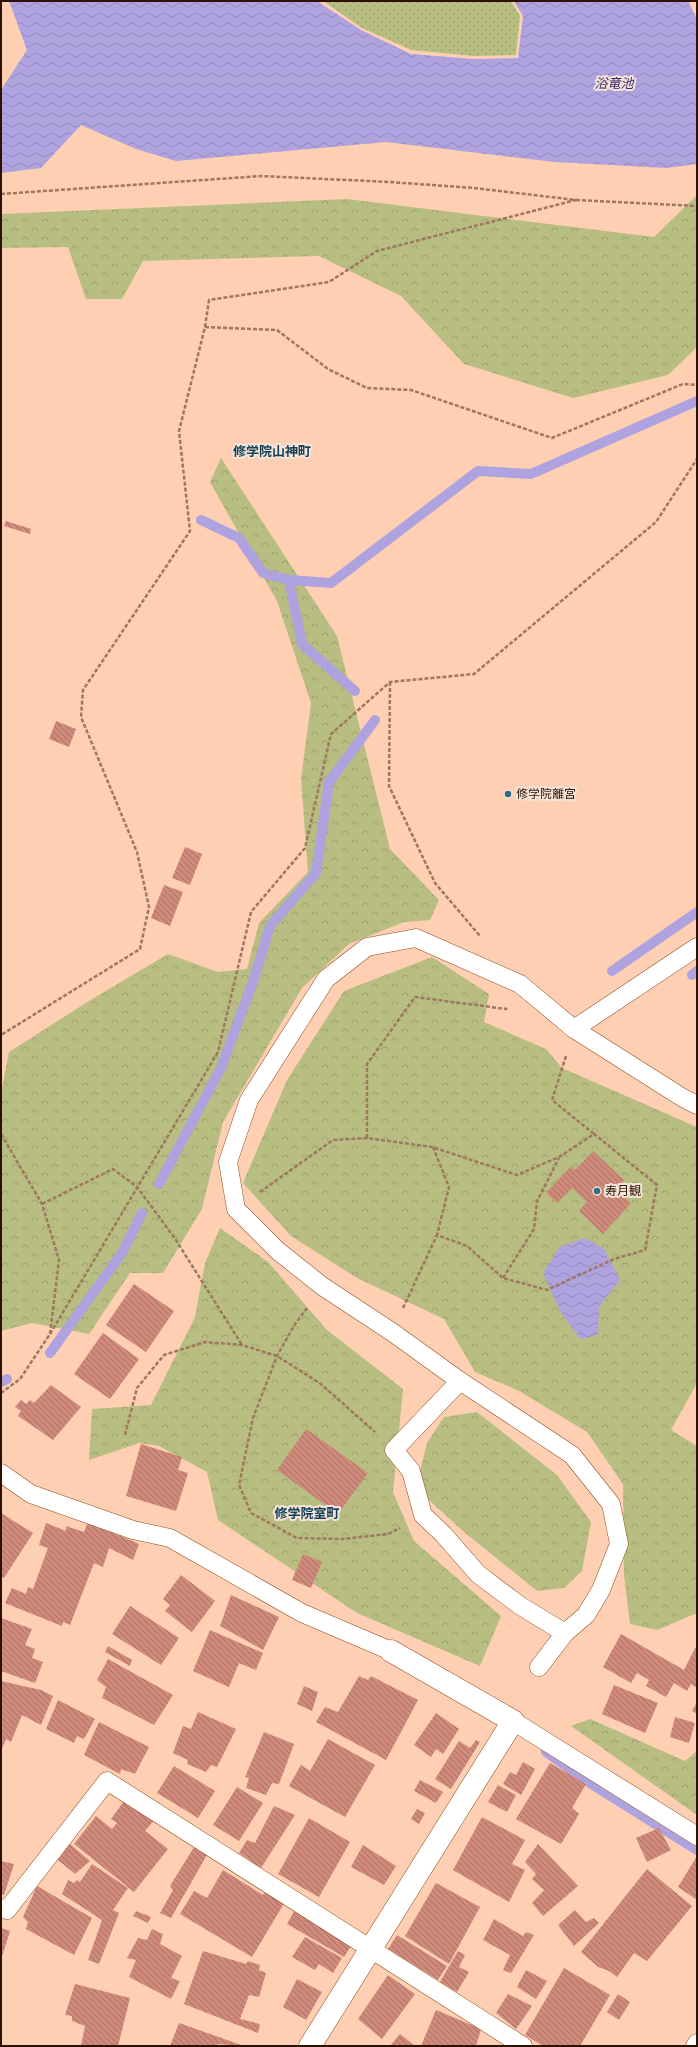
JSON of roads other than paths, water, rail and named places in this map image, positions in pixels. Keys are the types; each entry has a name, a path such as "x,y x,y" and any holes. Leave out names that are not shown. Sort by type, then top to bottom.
{"street":[{"path":"310,2046 513,1721 391,1651"}],"lane":[{"path":"539,1667 565,1633 586,1615 602,1590 619,1544 611,1504 572,1455 460,1381 392,1332 322,1286 278,1251 236,1209 228,1162 249,1100 326,979 367,947 416,938 520,984 574,1029 683,1098 697,1105"},
{"path":"574,1029 697,947"},
{"path":"460,1381 394,1450 411,1471 423,1515 443,1534 478,1574 519,1605 565,1633"},
{"path":"1,1473 31,1494 133,1530 170,1538 302,1613 391,1651"},
{"path":"513,1721 697,1836"},
{"path":"1,1908 7,1910 107,1781 370,1950 523,2046"}],"water":[{"name":"浴竜池","path":"9,1 317,1 361,30 411,54 474,59 518,58 523,16 514,1 688,1 697,19 697,164 666,168 555,162 386,142 176,161 136,149 81,125 41,168 1,173 1,90 27,50"},
{"path":"585,1238 604,1249 620,1280 599,1307 598,1335 580,1339 560,1311 543,1273 560,1247"}],"waterway":[{"path":"355,691 302,644 289,580 331,583 478,471 531,474 697,401"},
{"path":"201,520 239,538 263,573 289,580"},
{"path":"159,1184 221,1068 254,979 270,926 316,873 329,782 375,720"},
{"path":"612,971 697,912"},
{"path":"692,975 697,971"},
{"path":"50,1353 122,1253 142,1213"},
{"path":"1,1382 7,1379"},
{"path":"546,1752 590,1783 697,1850"}],"place":[{"name":"修学院離宮","path":"508,794"},
{"name":"寿月観","path":"597,1191"}],"district":[{"name":"修学院山神町","path":"272,451"},
{"name":"修学院室町","path":"307,1513"}]}
